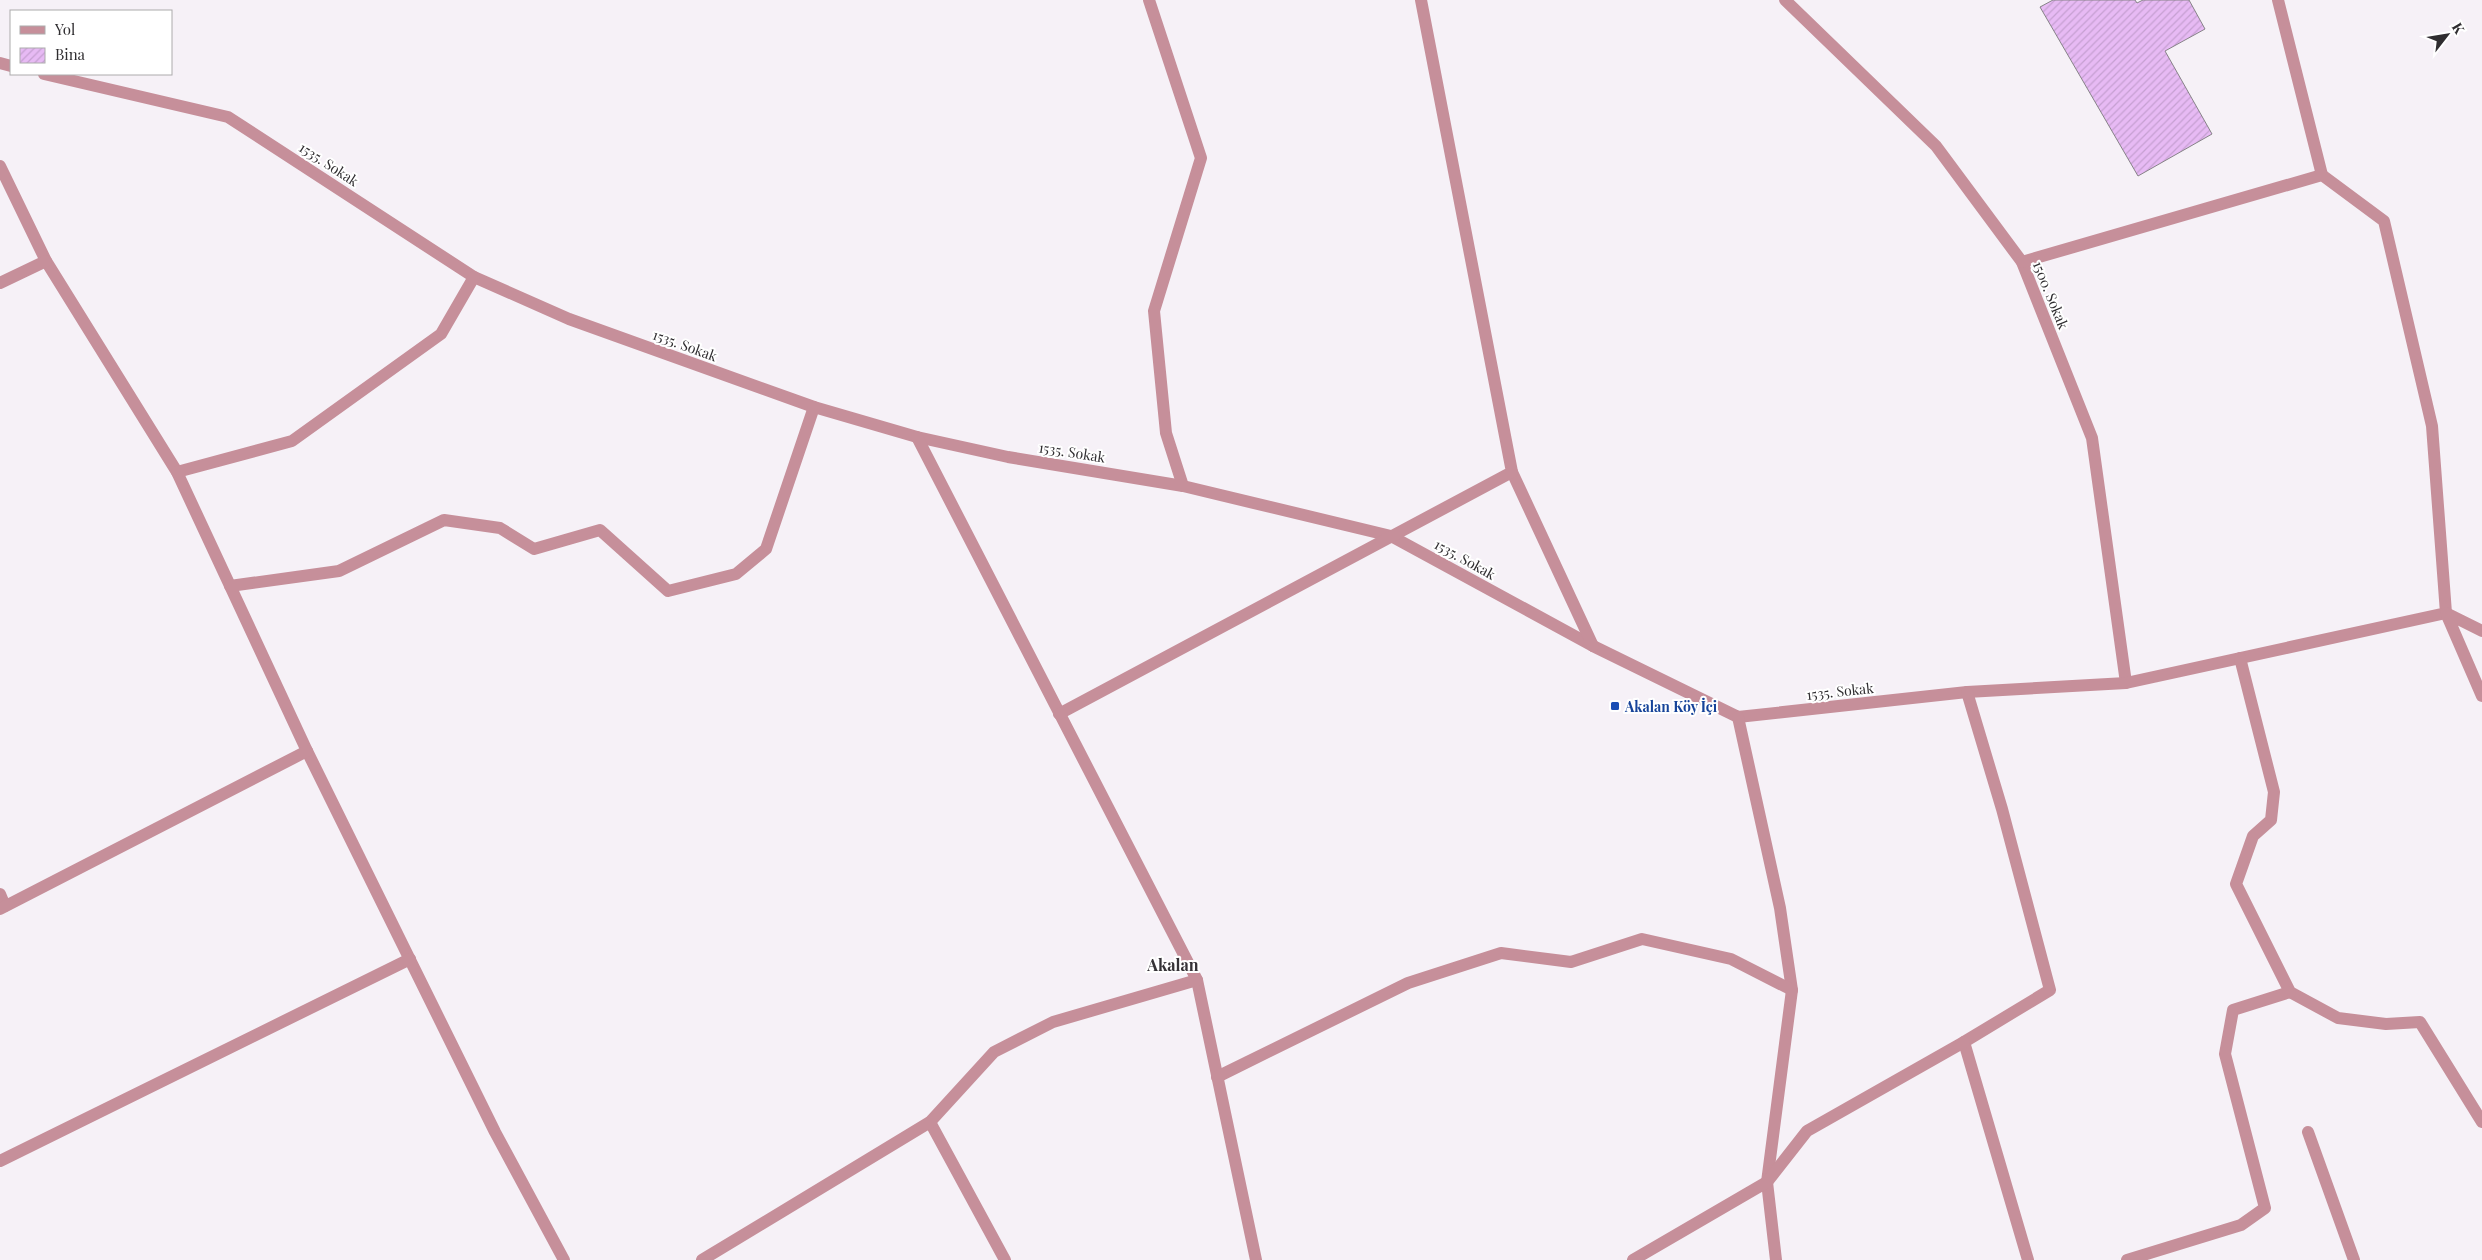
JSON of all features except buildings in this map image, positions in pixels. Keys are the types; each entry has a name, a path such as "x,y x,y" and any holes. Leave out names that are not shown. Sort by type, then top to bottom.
{"street":[{"path":"1149,0 1201,158 1154,311 1166,433 1183,486"},
{"path":"1421,0 1512,472 1593,646"},
{"name":"1500. Sokak","path":"1785,0 1936,146 2022,262 2092,438 2126,683"},
{"path":"2278,0 2322,175 2384,221 2432,426 2446,613 2482,696"},
{"name":"1535. Sokak","path":"48,75 228,117 474,276 569,319 814,406 917,438 1008,457 1183,486 1391,536 1593,646 1738,716 1967,692 2126,683 2446,613"},
{"path":"0,166 46,261 177,472 307,752 495,1132 564,1260"},
{"path":"2022,262 2322,175"},
{"path":"0,283 46,261"},
{"path":"177,472 292,441 441,334 474,276"},
{"path":"230,586 340,572 444,520 500,528 534,549 600,530 668,591 736,574 766,549 814,406"},
{"path":"917,438 1197,980 1256,1260"},
{"path":"1059,714 1512,472"},
{"path":"2446,613 2482,630"},
{"path":"2240,658 2274,792 2271,820 2253,836 2236,884 2290,992 2338,1018 2386,1024 2420,1022 2482,1122"},
{"path":"1633,1260 1766,1182 1807,1131 1964,1042 2050,990 2002,809 1967,692"},
{"path":"1738,716 1780,908 1792,990 1766,1182 1776,1260"},
{"path":"2,903 307,752"},
{"path":"1217,1077 1408,983 1501,953 1572,962 1642,939 1731,959 1792,990"},
{"path":"0,1161 410,959"},
{"path":"702,1260 930,1122 994,1052 1053,1022 1197,980"},
{"path":"2127,1260 2241,1225 2265,1208 2225,1054 2233,1010 2290,992"},
{"path":"1964,1042 2028,1260"},
{"path":"930,1122 1006,1260"},
{"path":"2308,1132 2354,1260"}],"place":[{"name":"Akalan Köy İçi","path":"1615,706"}],"district":[{"name":"Akalan","path":"1173,964"}]}
